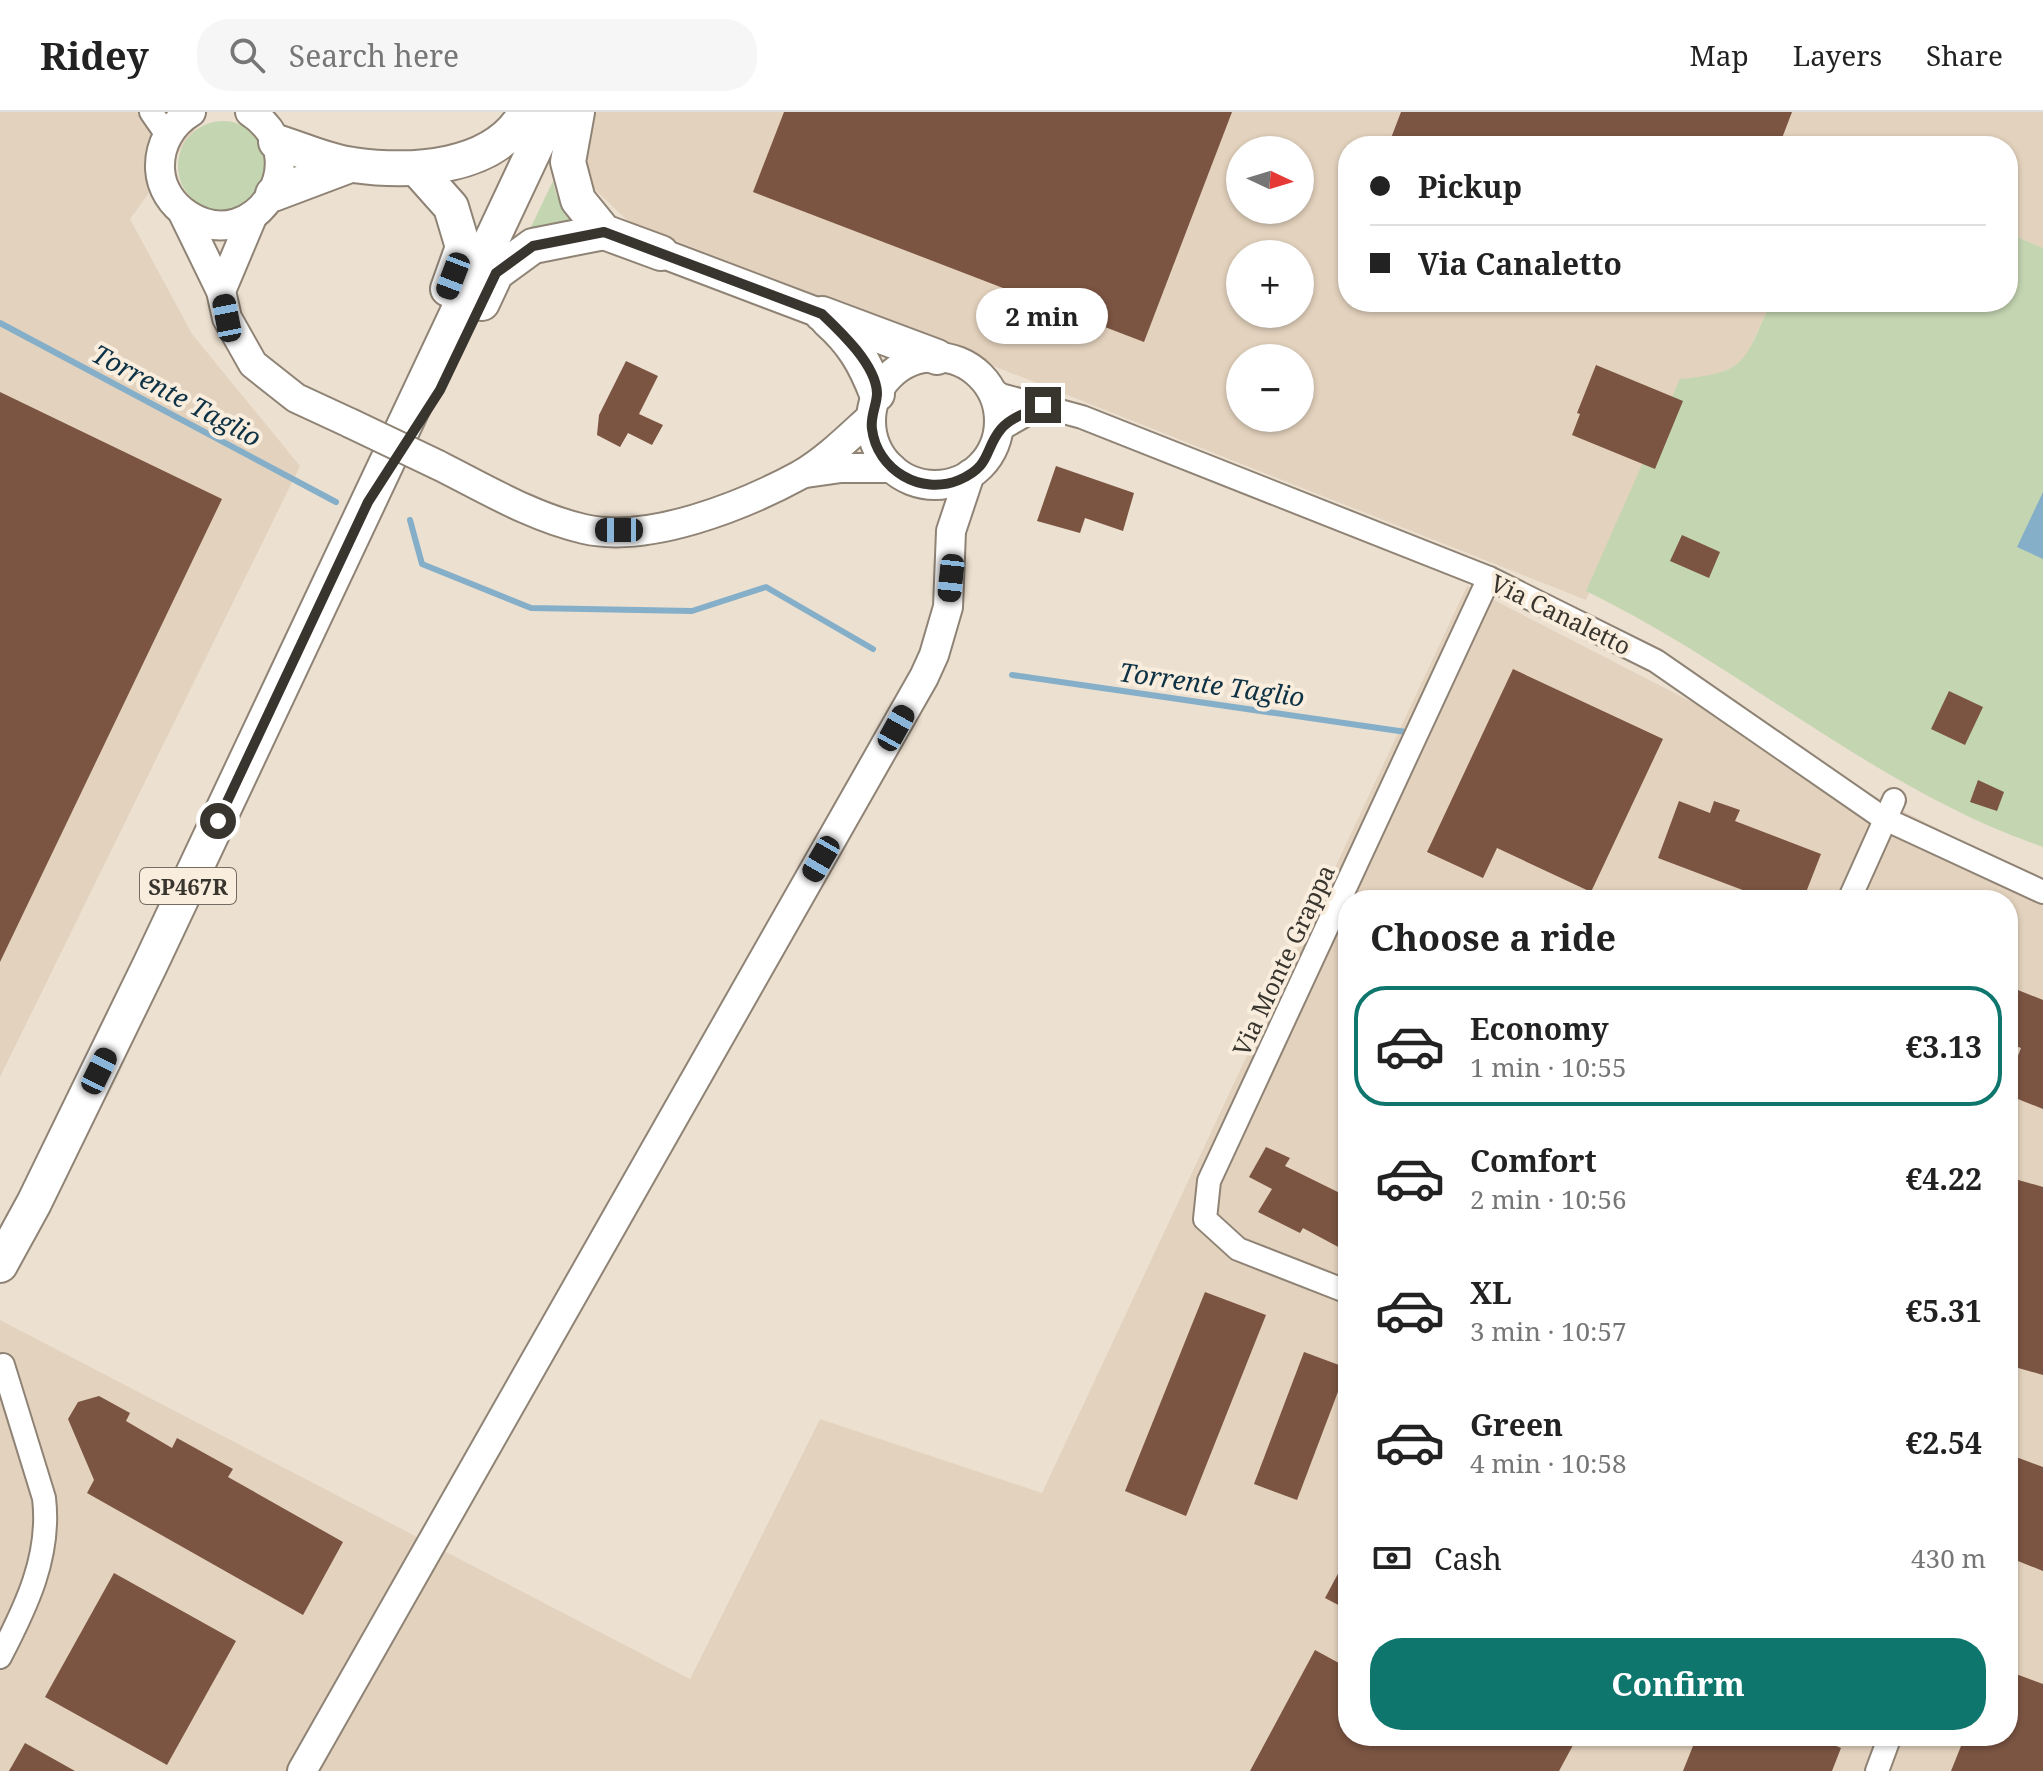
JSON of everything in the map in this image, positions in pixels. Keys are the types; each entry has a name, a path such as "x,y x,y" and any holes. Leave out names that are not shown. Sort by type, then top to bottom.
{"highway":[{"path":"264,122 350,165 418,170 485,152 520,124 526,112"},
{"name":"SP467R","path":"0,1265 34,1203 150,965 552,112"},
{"path":"577,112 568,162 578,200 604,232 661,253"},
{"path":"263,204 350,165"},
{"path":"368,502 463,247 451,207 418,170"},
{"path":"368,502 440,390 496,273 533,246 604,232"},
{"path":"822,314 937,357"},
{"path":"822,314 849,339 865,361 874,405"}],"main road":[{"path":"191,112 167,135 162,147 160,171 168,194 183,213 221,291 227,318 253,364 296,398 547,519 588,530 677,526 801,474 841,468 892,468"},
{"path":"221,291 280,174 264,122"},
{"path":"183,213 218,225 242,221 263,204"},
{"path":"661,253 822,314"},
{"path":"302,1771 924,677 948,607 951,531 970,474 992,449 999,424 995,399 982,377 961,362 924,357 901,366 883,383 874,405 801,474"},
{"path":"874,405 878,450 892,468 921,483 946,484 970,474"},
{"path":"921,483 951,531"}],"street":[{"path":"151,112 167,135"},
{"name":"Via Canaletto","path":"989,387 1001,395 1082,417 1489,578 1656,661 1888,809 2043,892"},
{"path":"992,449 1001,429 1043,405"},
{"name":"Via Monte Grappa","path":"1344,890 1489,578"},
{"path":"1853,890 1888,809"},
{"name":"Via Monte Grappa","path":"1338,903 1209,1181 1205,1219 1238,1249 1338,1288"},
{"path":"0,1657 39,1570 46,1516 44,1498 3,1365"},
{"path":"1877,1771 1886,1746"}],"shaded area":[{"path":"0,112 208,112 130,219 192,334 300,466 0,1077"},
{"path":"587,112 2043,112 2043,248 2018,237 2018,136 1338,136 1338,312 1766,312 1744,361 1715,376 1680,380 1586,600 629,222 587,182"},
{"path":"1467,586 2043,883 2043,1771 0,1771 0,1320 690,1679 820,1419 1042,1493"}],"green space":[{"path":"223,121 240,124 255,134 265,149 268,166 265,183 255,198 240,208 223,211 206,208 191,198 181,183 178,166 181,149 191,134 206,124"},
{"path":"553,181 556,194 573,221 530,229"},
{"path":"2018,237 2043,248 2043,847 1982,823 1924,794 1644,621 1586,591 1680,379 1720,373 1732,367 1749,350 1767,312 2018,312"}],"water":[{"path":"2043,492 2043,559 2017,547"}],"building":[{"path":"784,112 1232,112 1144,342 753,192"},
{"path":"1401,112 1792,112 1783,136 1392,136"},
{"path":"626,361 658,376 639,414 663,425 652,445 628,433 620,447 597,435 599,415"},
{"path":"1596,365 1683,401 1655,469 1572,435 1580,414 1577,413"},
{"path":"0,392 222,499 0,962"},
{"path":"1056,466 1134,493 1123,531 1085,518 1080,533 1037,521"},
{"path":"1682,535 1720,552 1709,578 1670,561"},
{"path":"1513,669 1663,739 1592,890 1497,848 1483,878 1427,852"},
{"path":"1949,691 1983,707 1965,745 1931,729"},
{"path":"1978,780 2004,792 1997,811 1970,802"},
{"path":"1679,801 1710,813 1714,801 1740,810 1735,821 1821,854 1807,890 1743,890 1658,858"},
{"path":"2018,990 2043,1000 2043,1109 2018,1099 2018,1056 2021,1048 2018,1047"},
{"path":"1266,1147 1290,1158 1285,1166 1338,1192 1338,1247 1303,1228 1300,1233 1258,1212 1272,1189 1249,1177"},
{"path":"2018,1180 2043,1187 2043,1375 2018,1368"},
{"path":"1205,1292 1266,1315 1186,1516 1125,1491"},
{"path":"1304,1352 1338,1365 1338,1392 1297,1500 1254,1484"},
{"path":"99,1396 130,1413 126,1421 172,1448 177,1438 233,1469 228,1477 343,1542 303,1615 87,1493 94,1480 68,1419 78,1402"},
{"path":"2018,1458 2043,1467 2043,1571 2018,1561"},
{"path":"114,1573 236,1641 167,1765 45,1697"},
{"path":"1338,1574 1338,1605 1325,1598"},
{"path":"1315,1650 1338,1663 1338,1746 1573,1746 1559,1771 1250,1771"},
{"path":"2018,1675 2043,1684 2043,1771 1951,1771 1961,1746 2018,1746"},
{"path":"25,1743 75,1771 9,1771"},
{"path":"1693,1746 1841,1748 1832,1771 1683,1771"}],"waterway":[{"name":"Torrente Taglio","path":"0,323 336,502"},
{"name":"Torrente Taglio","path":"410,520 422,564 531,608 692,611 766,587 873,649"},
{"name":"Torrente Taglio","path":"1012,675 1406,732"}],"route":[{"path":"218,821 368,502 440,390 496,273 533,246 604,232 822,314 849,339 865,361 877,394 871,428 878,450 892,468 910,480 933,485 946,484 970,474 986,459 1001,429 1043,405"}]}
